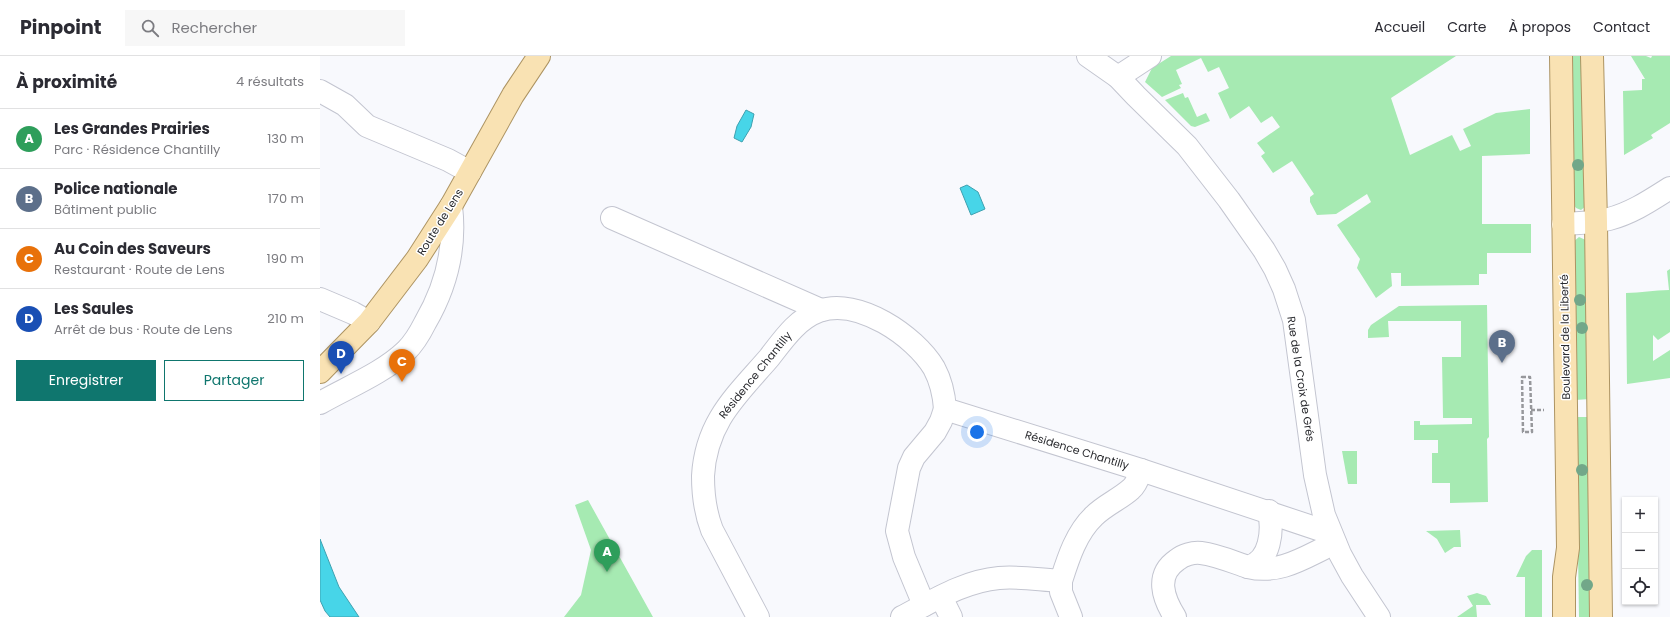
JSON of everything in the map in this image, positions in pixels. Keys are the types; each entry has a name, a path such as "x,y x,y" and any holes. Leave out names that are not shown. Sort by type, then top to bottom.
{"main road":[{"name":"Route de Lens","path":"320,372 369,322 416,259 451,206 513,95 539,56"},
{"name":"Boulevard de la Liberté","path":"1561,56 1568,548 1564,577 1564,617"},
{"path":"1592,56 1596,222 1601,617"}],"street":[{"name":"Rue de la Croix de Grés","path":"1088,56 1118,77 1173,131 1200,161 1256,238 1275,269 1284,289 1294,320 1319,496 1332,538 1352,576 1379,617"},
{"path":"1118,77 1150,56"},
{"path":"320,91 346,104 367,126 448,160 470,172"},
{"path":"1563,224 1608,220 1631,211 1670,188"},
{"path":"320,403 390,363 407,350 418,337 446,278 452,239 451,206"},
{"path":"612,218 821,310"},
{"path":"320,299 353,313 369,322"},
{"name":"Résidence Chantilly","path":"758,617 707,516 704,504 703,488 705,456 713,429 728,406 800,321 821,310 848,309 886,324 905,335 919,349 934,369 941,384 945,409 1269,511 1332,538"},
{"path":"945,409 935,432 914,457 909,468 897,530 904,558 933,601 952,617"},
{"name":"Résidence Chantilly","path":"1061,582 1074,545 1086,524 1094,515 1131,489 1141,470"},
{"path":"1248,567 1255,565 1267,548 1271,531 1269,511"},
{"path":"1176,617 1164,596 1163,586 1164,577 1167,570 1171,564 1180,557 1199,553 1248,567 1266,570 1286,566 1332,538"},
{"path":"902,617 971,584 1000,578 1061,582 1061,592 1071,617"}],"path":[{"path":"1522,377 1530,377 1532,432 1523,432 1522,377"}],"green space":[{"path":"1171,56 1456,56 1391,98 1410,155 1452,135 1460,151 1471,146 1463,129 1496,113 1530,109 1530,154 1482,156 1482,224 1531,224 1531,253 1487,253 1487,274 1479,274 1479,285 1401,286 1401,273 1391,273 1392,286 1376,298 1357,268 1360,259 1337,225 1371,202 1367,194 1336,214 1317,215 1310,202 1310,197 1314,194 1292,161 1273,173 1261,156 1265,153 1257,143 1280,127 1272,116 1261,123 1249,106 1230,119 1218,93 1229,88 1219,67 1208,72 1201,58 1176,70 1182,84 1179,85 1181,88 1162,97 1145,82 1152,68"},
{"path":"1569,56 1585,56 1586,206 1581,210 1576,208 1572,202"},
{"path":"1631,56 1646,56 1651,58 1652,56 1670,56 1670,123 1651,135 1653,138 1624,155 1623,91 1642,90 1642,79 1645,79"},
{"path":"1183,93 1185,98 1188,97 1197,117 1206,113 1210,121 1195,127 1191,126 1165,100"},
{"path":"1579,237 1588,241 1590,399 1575,400 1573,242"},
{"path":"1670,269 1670,332 1658,340 1653,335 1653,361 1670,350 1670,378 1627,384 1626,293 1669,290 1667,271"},
{"path":"1487,305 1489,437 1487,439 1488,502 1450,503 1450,483 1432,483 1432,453 1438,453 1438,440 1414,440 1414,421 1420,421 1420,425 1472,424 1472,418 1443,418 1442,357 1461,357 1461,321 1388,321 1389,337 1368,338 1368,330 1371,325 1399,306"},
{"path":"1576,417 1590,417 1593,617 1579,617"},
{"path":"1342,451 1357,451 1357,484 1348,484"},
{"path":"588,500 653,617 564,617 581,595 591,550 575,505"},
{"path":"1460,530 1461,547 1454,547 1445,553 1437,539 1426,531"},
{"path":"1532,550 1542,550 1542,617 1525,617 1525,577 1516,577 1526,556"},
{"path":"1477,593 1486,596 1491,605 1476,605 1477,617 1457,617 1473,606 1467,596"}],"water":[{"path":"746,110 754,114 751,127 742,142 734,138 737,126"},
{"path":"967,185 978,192 985,209 971,215 960,188"},
{"path":"320,539 339,587 359,617 330,617 325,611 320,600"}],"place":[{"name":"Police nationale","path":"1502,363"},
{"name":"Les Saules","path":"341,374"},
{"name":"Au Coin des Saveurs","path":"402,382"},
{"name":"Les Grandes Prairies","path":"607,572"}]}
